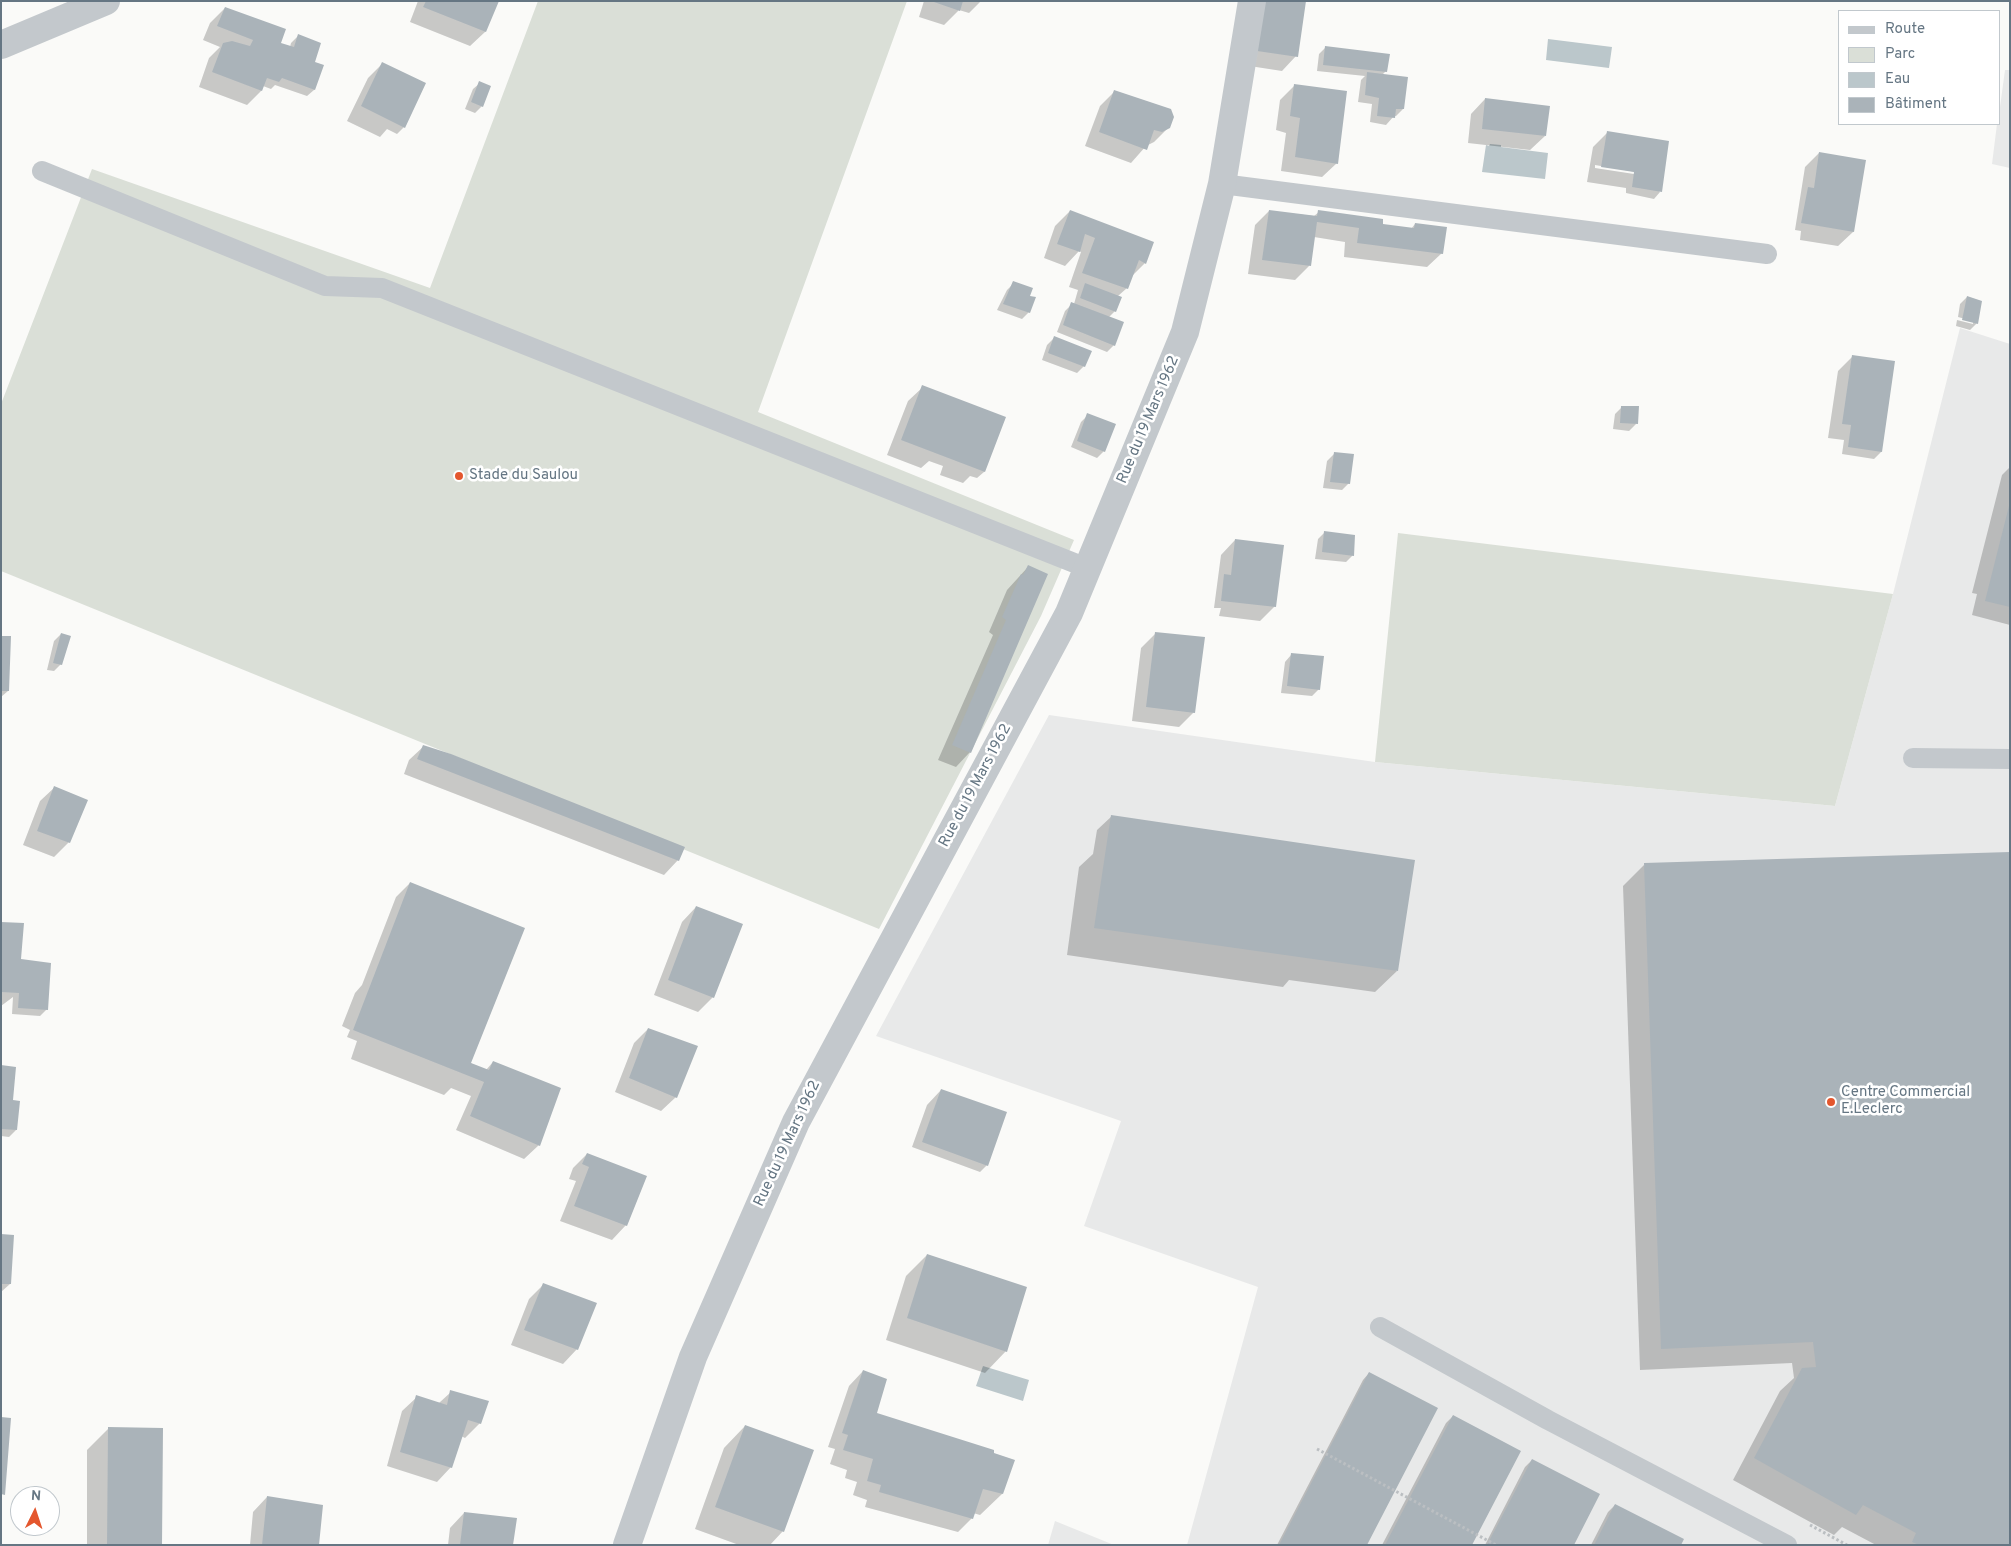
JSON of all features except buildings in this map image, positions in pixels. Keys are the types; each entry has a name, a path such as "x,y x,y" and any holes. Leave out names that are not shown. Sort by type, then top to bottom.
{"street":[{"path":"1,45 106,1"},
{"name":"Rue du 19 Mars 1962","path":"626,1545 693,1357 796,1122 1069,613 1086,568 1186,332 1222,184 1252,1"}],"lane":[{"path":"42,171 325,286 382,288 1086,568"},
{"path":"1222,184 1767,254"},
{"path":"1913,758 2010,760"},
{"path":"1380,1327 1548,1420 1788,1545"}],"path":[{"path":"1317,1449 1496,1545"}],"shaded area":[{"path":"2005,70 2010,70 2010,168 1992,164 1997,125 2001,125 2001,100"},
{"path":"1960,328 2010,344 2010,1545 1187,1545 1258,1287 1084,1226 1121,1121 876,1036 1049,715 1375,762 1835,806 1893,594"},
{"path":"1055,1521 1114,1545 1048,1545"}],"green space":[{"name":"Stade du Saulou","path":"538,1 907,1 758,412 1074,540 1041,616 879,929 1,571 1,404 92,169 430,288"},
{"path":"1398,533 1893,594 1835,806 1375,762"}],"water":[{"path":"1548,39 1612,47 1609,68 1546,60"},
{"path":"1490,144 1548,153 1545,179 1482,172 1486,145 1489,146"},
{"path":"983,1366 1029,1380 1023,1401 976,1386"}],"place":[{"name":"Stade du Saulou","path":"459,476"},
{"name":"Centre Commercial E.Leclerc","path":"1831,1102"}]}
